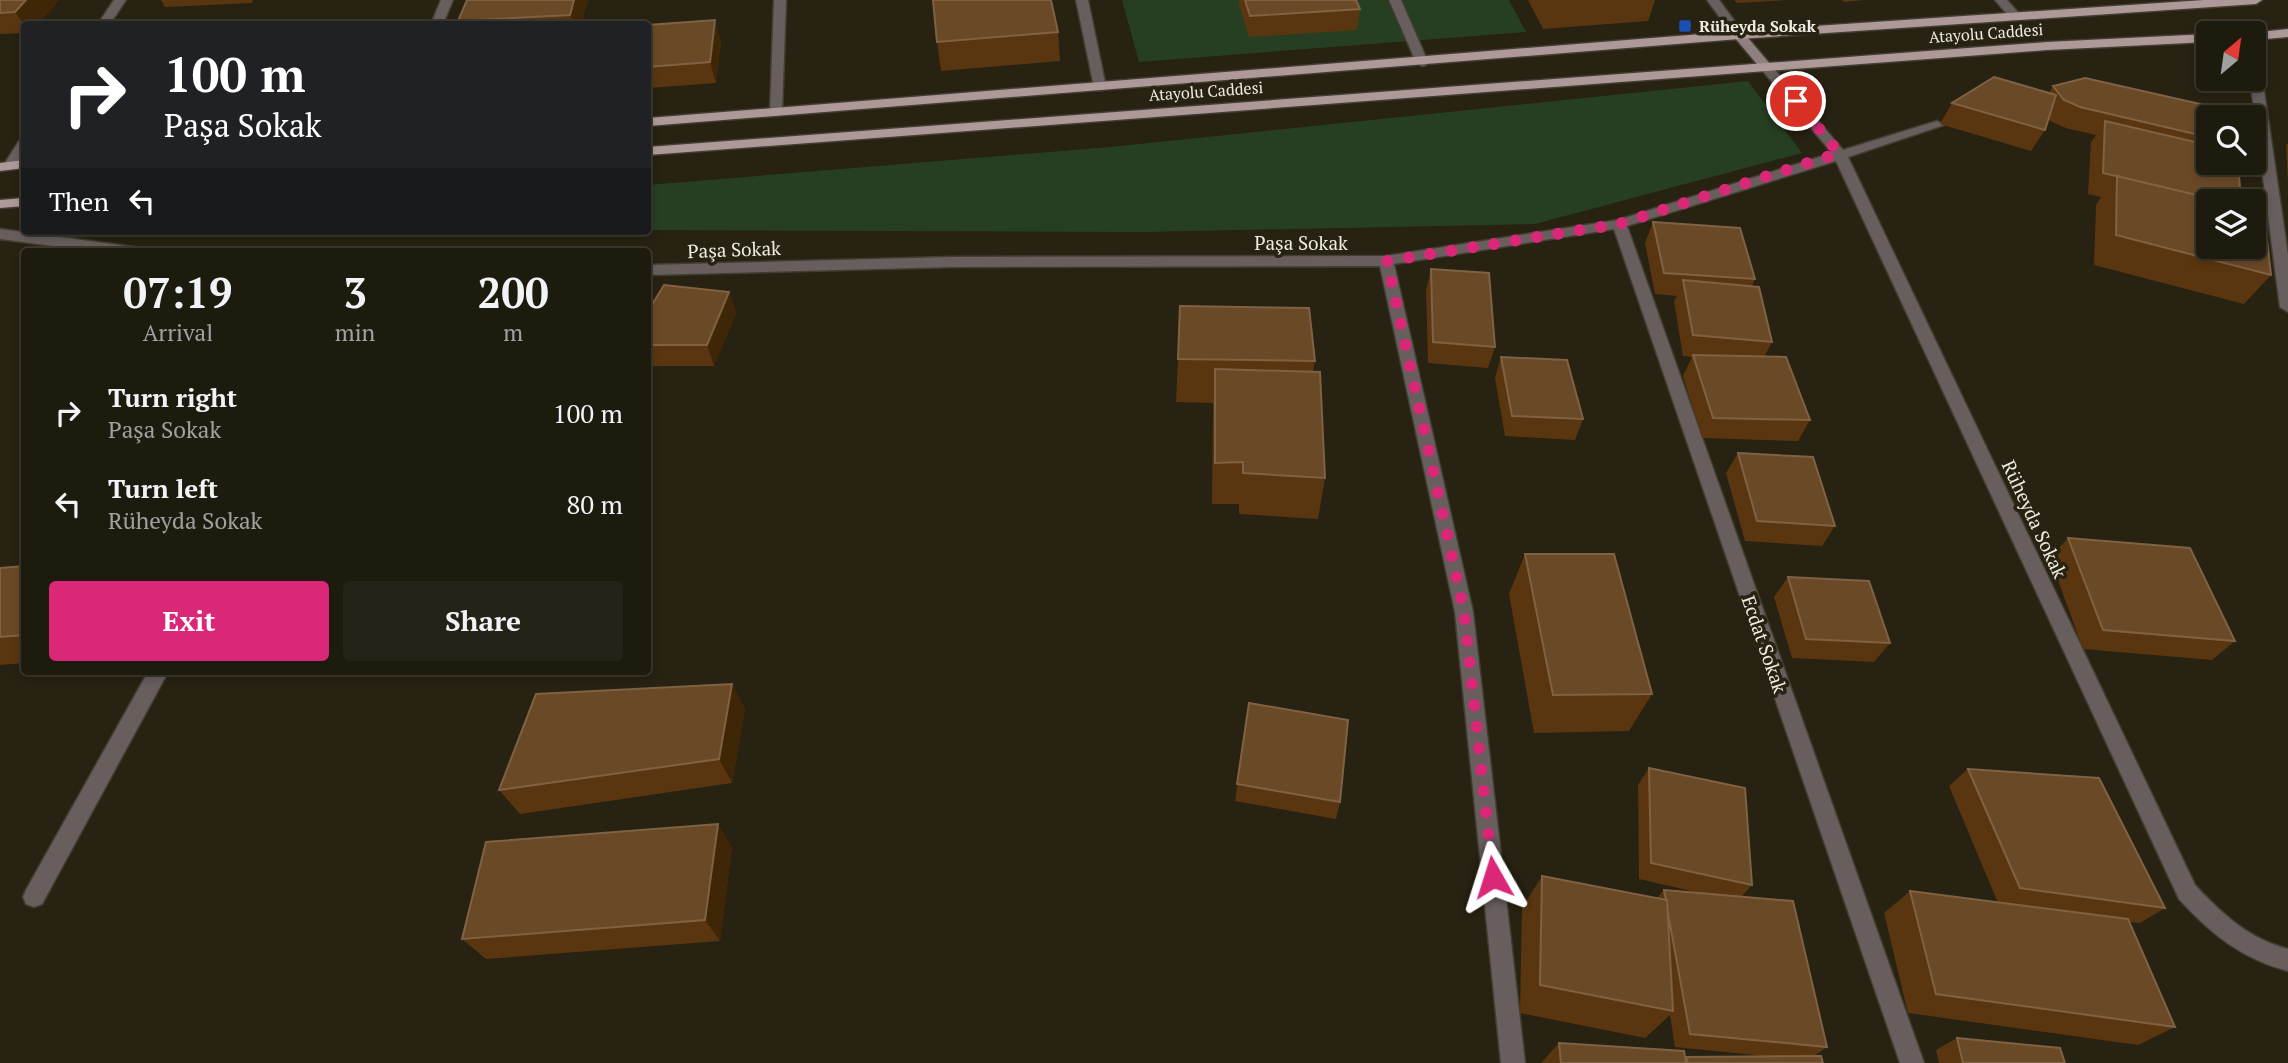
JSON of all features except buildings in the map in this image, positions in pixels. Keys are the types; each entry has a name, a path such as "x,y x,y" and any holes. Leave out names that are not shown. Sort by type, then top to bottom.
{"main road":[{"name":"Atayolu Caddesi","path":"651,122 1739,36 2256,0"},
{"path":"2266,35 2288,33"},
{"name":"Atayolu Caddesi","path":"651,151 2047,46 2196,39"},
{"path":"0,204 21,201"}],"street":[{"path":"106,21 120,0"},
{"path":"438,21 447,0"},
{"path":"776,112 779,0"},
{"path":"1082,0 1100,87"},
{"path":"1395,0 1422,62"},
{"path":"1713,0 1766,67"},
{"path":"2001,0 2016,17"},
{"name":"Rüheyda Sokak","path":"1766,67 1839,153 2187,892 2221,928 2268,956 2288,960"},
{"path":"2258,91 2288,307"},
{"name":"Paşa Sokak","path":"651,270 951,262 1387,261 1619,224 1839,153 1937,125"},
{"path":"12,165 21,149"},
{"name":"Ecdat Sokak","path":"1619,224 1912,1063"},
{"path":"0,234 104,248"},
{"path":"1387,261 1464,612 1513,1063"},
{"path":"34,897 157,675"}],"green space":[{"path":"1122,0 1509,0 1526,32 1139,62"},
{"path":"1748,81 1802,153 1535,224 1143,232 651,230 651,185 1110,147"}],"place":[{"name":"Rüheyda Sokak","path":"1685,26"}],"route":[{"path":"1493,877 1464,612 1387,261 1619,224 1839,153 1796,101"}]}
